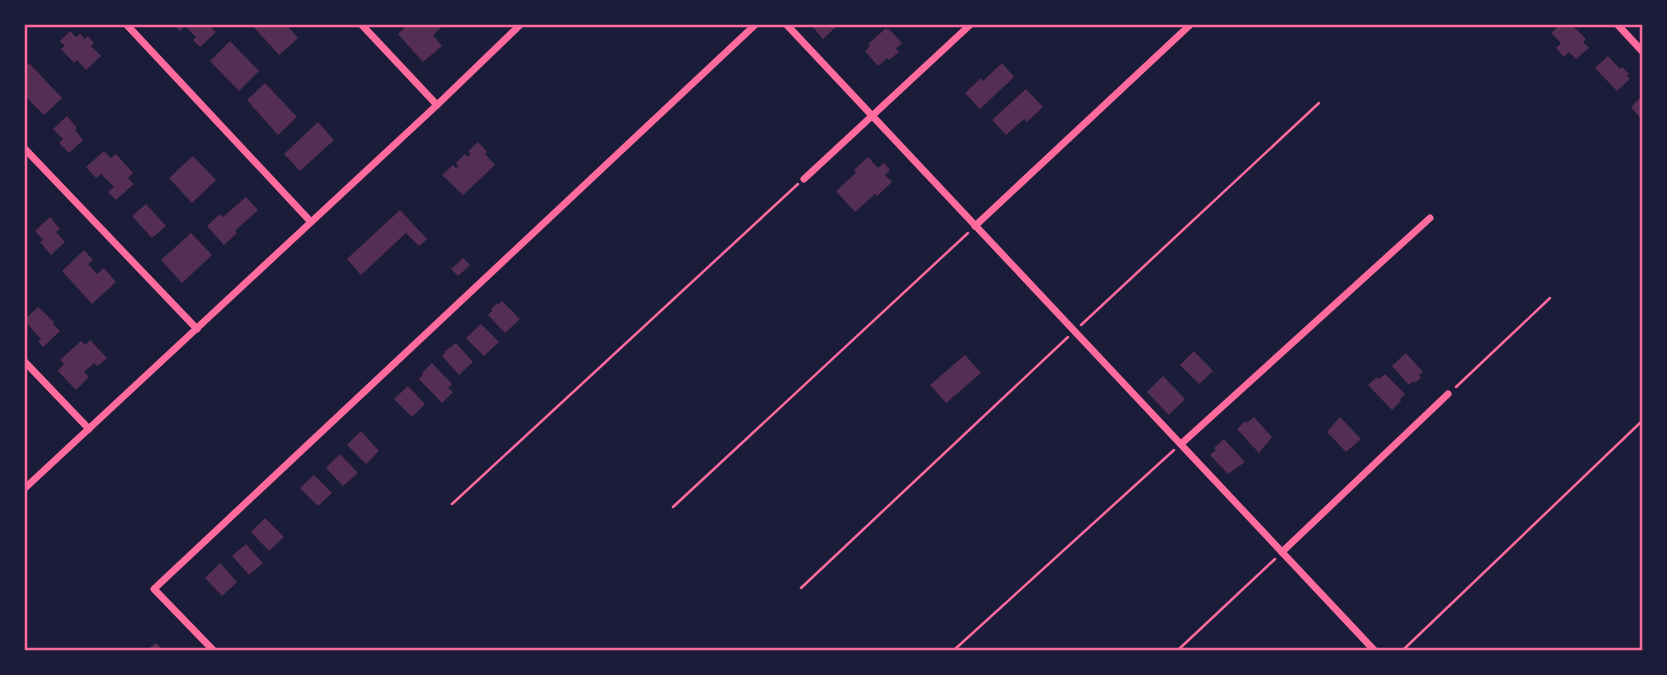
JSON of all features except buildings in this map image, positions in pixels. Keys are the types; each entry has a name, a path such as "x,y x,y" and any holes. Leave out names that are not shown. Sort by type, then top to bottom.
{"street":[{"path":"125,24 310,222"},
{"path":"362,24 437,105"},
{"path":"24,489 521,24"},
{"path":"213,650 154,589 756,24"},
{"path":"786,24 1374,650"},
{"path":"803,179 971,24"},
{"path":"975,226 1191,24"},
{"path":"1617,24 1643,51"},
{"path":"24,148 197,329"},
{"path":"1181,444 1430,218"},
{"path":"24,361 89,429"},
{"path":"1282,552 1448,394"}],"path":[{"path":"801,588 1319,103"},
{"path":"452,504 803,179"},
{"path":"673,507 975,226"},
{"path":"1448,394 1550,298"},
{"path":"1403,650 1643,421"},
{"path":"954,650 1181,444"},
{"path":"1178,650 1282,552"}]}
